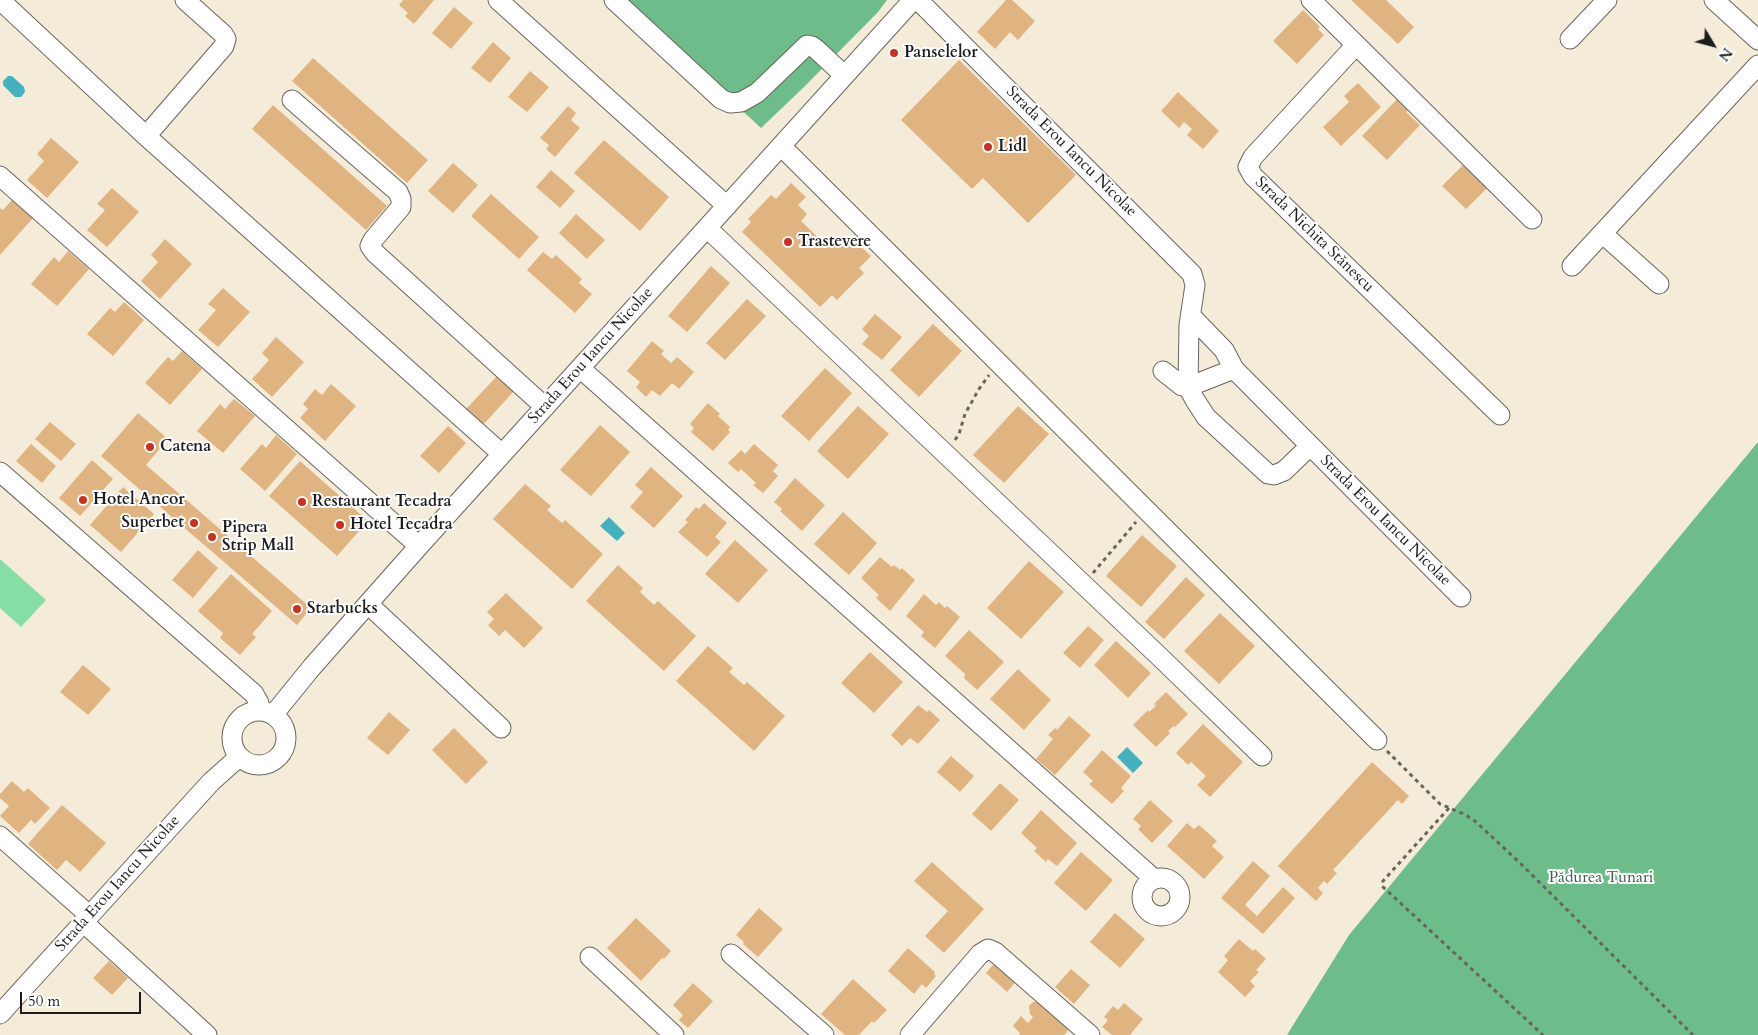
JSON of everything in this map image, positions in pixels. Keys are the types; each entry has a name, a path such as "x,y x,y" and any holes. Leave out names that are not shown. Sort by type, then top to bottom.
{"street":[{"path":"0,0 146,136 502,454"},
{"path":"146,136 224,46 226,39 223,34 185,0"},
{"path":"498,0 727,206"},
{"path":"614,0 721,99 730,103 741,102 757,93 807,45 816,49 844,75"},
{"name":"Strada Erou Iancu Nicolae","path":"266,713 300,681 419,546 912,0"},
{"name":"Strada Erou Iancu Nicolae","path":"918,0 1192,274 1195,285 1189,325 1188,387 1199,408 1210,421 1268,474 1274,475 1284,471 1310,446"},
{"path":"1311,0 1532,220"},
{"path":"1570,39 1607,0"},
{"path":"1714,0 1754,29"},
{"name":"Strada Nichita Stănescu","path":"1356,44 1253,157 1248,167 1260,183 1500,415"},
{"path":"1572,266 1758,65"},
{"path":"292,100 398,192 401,199 401,207 373,240 370,246 375,254 544,407"},
{"path":"781,146 1377,740"},
{"path":"0,176 419,546"},
{"path":"707,228 1084,584 1262,756"},
{"path":"1603,234 1659,284"},
{"name":"Strada Erou Iancu Nicolae","path":"1191,316 1224,350 1234,369 1460,597"},
{"path":"580,368 1153,878"},
{"path":"1188,387 1234,369"},
{"name":"Strada Erou Iancu Nicolae","path":"1163,370 1182,386 1188,387"},
{"path":"0,472 254,694 266,713 280,721 286,738 285,747 273,761 265,765 256,765 240,757 234,749 233,731 243,717 251,713 266,713"},
{"path":"368,604 501,728"},
{"name":"Strada Erou Iancu Nicolae","path":"0,1014 212,782 240,757"},
{"path":"0,836 207,1035"},
{"path":"917,1032 980,954 988,949 995,952 1090,1035"},
{"path":"732,954 824,1035"},
{"path":"590,957 674,1035"}],"path":[{"path":"945,453 959,434 965,414 979,389 998,362"},
{"path":"1084,584 1146,510"},
{"path":"1377,740 1440,804 1475,821 1520,863 1693,1035"},
{"path":"1449,808 1382,885 1433,935 1542,1035"}],"green space":[{"path":"623,0 887,0 878,12 761,128"},
{"name":"Pădurea Tunari","path":"1758,442 1758,1035 1287,1035 1349,935"},
{"path":"0,559 46,600 21,627 0,608"}],"water":[{"path":"8,76 12,76 24,87 25,92 21,97 15,97 3,85 3,81"},
{"path":"609,517 625,533 617,541 600,526"},
{"path":"1127,747 1143,763 1133,773 1117,757"}],"building":[{"path":"403,0 434,0 414,24 405,16 408,13 399,5"},
{"path":"1006,0 1012,0 1035,21 1018,40 1010,32 995,49 977,32"},
{"path":"1351,0 1386,0 1414,27 1398,44"},
{"path":"454,7 473,23 451,49 432,33"},
{"path":"1303,10 1320,27 1318,29 1324,35 1297,64 1273,41"},
{"path":"493,42 511,58 490,83 471,68"},
{"path":"313,58 428,160 407,183 292,81"},
{"name":"Lidl","path":"959,60 1076,175 1028,223 983,178 972,189 901,120"},
{"path":"530,71 549,87 527,112 508,97"},
{"path":"1358,83 1381,107 1341,146 1323,127 1349,102 1344,96"},
{"path":"1178,92 1219,131 1203,149 1187,135 1192,129 1184,122 1179,128 1161,111"},
{"path":"1401,95 1413,106 1406,112 1420,125 1387,160 1362,136"},
{"path":"273,105 387,206 366,230 252,129"},
{"path":"568,106 576,113 571,120 580,128 555,157 546,149 549,145 540,138"},
{"path":"51,138 79,162 47,198 27,180 44,161 37,154"},
{"path":"604,140 669,197 640,231 574,173"},
{"path":"453,163 478,185 453,213 428,191"},
{"path":"1463,165 1487,188 1466,209 1442,186"},
{"path":"551,170 575,191 560,208 536,187"},
{"name":"Trastevere","path":"791,183 806,197 798,205 807,214 801,221 828,247 837,238 846,246 853,239 871,256 859,268 864,273 837,300 832,295 820,307 742,232 751,222 748,219 771,195 776,199"},
{"path":"112,188 139,212 107,247 87,230 105,210 97,204"},
{"path":"491,194 539,237 519,259 471,216"},
{"path":"12,200 33,218 0,255 0,208 3,210"},
{"path":"576,214 605,240 587,259 559,233"},
{"path":"165,239 192,264 160,299 141,281 158,262 151,255"},
{"path":"68,251 89,269 57,306 31,284 54,257 59,262"},
{"path":"543,252 552,259 556,255 582,279 579,283 592,294 575,313 527,270"},
{"path":"711,266 730,283 687,332 668,316"},
{"path":"223,288 250,312 218,347 198,330 216,310 208,304"},
{"path":"747,299 766,316 725,360 706,343"},
{"path":"124,302 144,320 113,356 87,334 110,308 115,312"},
{"path":"875,314 902,337 882,360 862,344 869,336 862,329"},
{"path":"933,324 962,351 919,397 890,370"},
{"path":"276,337 304,362 272,397 252,379 269,360 262,353"},
{"path":"652,341 664,351 661,354 671,363 677,357 694,372 679,389 672,383 660,396 652,390 646,397 636,387 640,382 627,371"},
{"path":"182,351 202,369 170,405 145,383 168,357 173,361"},
{"path":"825,368 852,393 809,441 781,416"},
{"path":"498,375 515,390 483,425 466,409"},
{"path":"331,384 356,406 325,441 300,418 308,409 303,404 315,389 322,395"},
{"path":"234,399 255,416 223,453 197,431 220,404 225,409"},
{"path":"708,403 730,427 728,430 730,432 713,451 691,432 694,428 690,424"},
{"path":"858,406 889,434 848,479 817,451"},
{"path":"1018,406 1049,434 1004,483 973,455"},
{"name":"Pipera Strip Mall","path":"138,413 168,439 146,465 311,608 297,625 101,456"},
{"path":"50,422 76,444 61,461 35,439"},
{"path":"600,425 630,452 591,496 560,470"},
{"path":"448,426 466,443 439,473 420,456"},
{"path":"276,435 297,454 265,491 240,469 262,444 266,448"},
{"path":"31,444 56,466 42,483 16,461"},
{"path":"754,444 778,465 773,471 778,476 763,493 753,485 756,483 741,469 738,472 728,463 741,450 745,454"},
{"path":"92,460 113,479 80,516 59,498"},
{"path":"300,461 368,521 337,556 269,496"},
{"path":"651,467 683,496 654,528 630,507 643,492 635,485"},
{"path":"795,478 825,505 802,531 780,511 782,509 774,502"},
{"path":"525,484 551,506 547,510 562,523 565,520 603,554 572,589 493,519"},
{"path":"123,487 154,514 121,552 90,525"},
{"path":"704,503 727,523 715,537 721,542 707,557 678,532 688,522 685,520 696,507 699,509"},
{"path":"843,512 877,543 849,575 814,544"},
{"path":"1142,535 1177,566 1141,607 1106,576"},
{"path":"735,540 768,570 738,603 705,574"},
{"path":"198,550 218,568 193,598 172,580"},
{"path":"880,557 892,567 894,565 900,570 902,568 915,580 890,611 876,598 879,595 861,578"},
{"path":"1029,561 1064,592 1021,639 987,608"},
{"path":"618,565 643,588 640,592 654,605 658,601 696,636 664,671 586,601"},
{"path":"231,574 272,611 252,634 256,637 240,655 220,638 223,633 198,611"},
{"path":"1186,577 1205,595 1164,639 1145,622"},
{"path":"506,593 543,628 524,648 505,630 499,636 488,625 494,619 487,612"},
{"path":"924,594 936,605 939,602 945,608 947,606 960,617 935,648 921,636 924,632 906,616"},
{"path":"1220,613 1255,646 1219,684 1184,651"},
{"path":"1088,626 1104,640 1080,668 1063,653"},
{"path":"969,630 1004,662 977,690 964,678 965,674 945,656"},
{"path":"1116,641 1151,673 1128,698 1094,665"},
{"path":"708,646 733,668 729,672 744,685 747,682 785,716 754,751 676,681"},
{"path":"870,652 903,682 874,713 841,683"},
{"path":"83,665 111,689 88,715 60,692"},
{"path":"1018,669 1051,700 1024,730 990,699"},
{"path":"1166,692 1188,714 1168,731 1170,733 1156,747 1133,725 1148,710 1149,712 1156,706 1154,704"},
{"path":"918,705 927,712 929,710 940,720 918,744 910,738 902,746 891,735"},
{"path":"389,712 410,730 388,755 367,738"},
{"path":"1069,716 1091,735 1055,775 1036,759 1053,739 1048,735 1055,728 1057,730"},
{"path":"1203,724 1243,762 1210,797 1197,785 1206,776 1191,762 1188,765 1176,753"},
{"path":"454,728 488,762 466,784 432,750"},
{"path":"1102,750 1131,776 1121,788 1124,791 1112,804 1089,784 1093,781 1083,772"},
{"path":"951,756 974,776 960,792 937,772"},
{"path":"1372,762 1409,796 1402,804 1398,800 1333,870 1337,873 1327,884 1324,881 1318,888 1323,893 1316,901 1278,866"},
{"path":"12,781 24,792 28,788 50,808 35,824 31,820 19,833 0,816 9,806 0,798 0,794"},
{"path":"1000,783 1019,800 991,831 972,814"},
{"path":"1150,800 1173,821 1152,843 1138,829 1141,826 1133,819"},
{"path":"62,805 106,843 80,872 66,860 57,870 28,844"},
{"path":"1041,810 1077,843 1057,866 1048,859 1046,862 1034,851 1037,848 1021,833"},
{"path":"1187,823 1194,829 1199,825 1217,841 1212,846 1224,857 1204,879 1167,846"},
{"path":"1081,852 1113,880 1086,911 1054,883"},
{"path":"1253,861 1270,876 1245,905 1257,916 1283,887 1295,898 1263,934 1221,898"},
{"path":"932,862 984,909 944,953 925,936 948,911 914,881"},
{"path":"759,908 783,929 758,957 736,935"},
{"path":"1115,913 1145,939 1120,968 1090,942"},
{"path":"636,918 671,951 641,981 607,948"},
{"path":"1239,939 1266,959 1256,970 1259,972 1250,981 1255,986 1245,997 1218,972 1228,960 1224,956"},
{"path":"908,948 935,972 936,976 926,988 922,984 914,994 888,971"},
{"path":"997,960 1018,979 1007,992 986,973"},
{"path":"109,961 128,978 112,995 93,978"},
{"path":"1071,969 1090,985 1074,1004 1055,987"},
{"path":"853,979 887,1010 874,1023 872,1021 859,1035 845,1035 821,1014"},
{"path":"693,983 713,1001 688,1028 679,1020 683,1015 673,1005"},
{"path":"1041,1001 1071,1027 1064,1035 1019,1035 1020,1033 1013,1026 1021,1016 1028,1023 1033,1017 1030,1014 1029,1006 1033,1002"},
{"path":"1124,1003 1143,1019 1130,1035 1112,1035 1102,1027 1108,1020 1104,1017 1113,1006 1118,1010"}],"place":[{"name":"Panselelor","path":"894,53"},
{"name":"Lidl","path":"988,147"},
{"name":"Trastevere","path":"788,242"},
{"name":"Catena","path":"150,447"},
{"name":"Hotel Ancor","path":"83,500"},
{"name":"Restaurant Tecadra","path":"302,502"},
{"name":"Superbet","path":"194,523"},
{"name":"Hotel Tecadra","path":"340,525"},
{"name":"Pipera Strip Mall","path":"212,537"},
{"name":"Starbucks","path":"297,609"}]}
